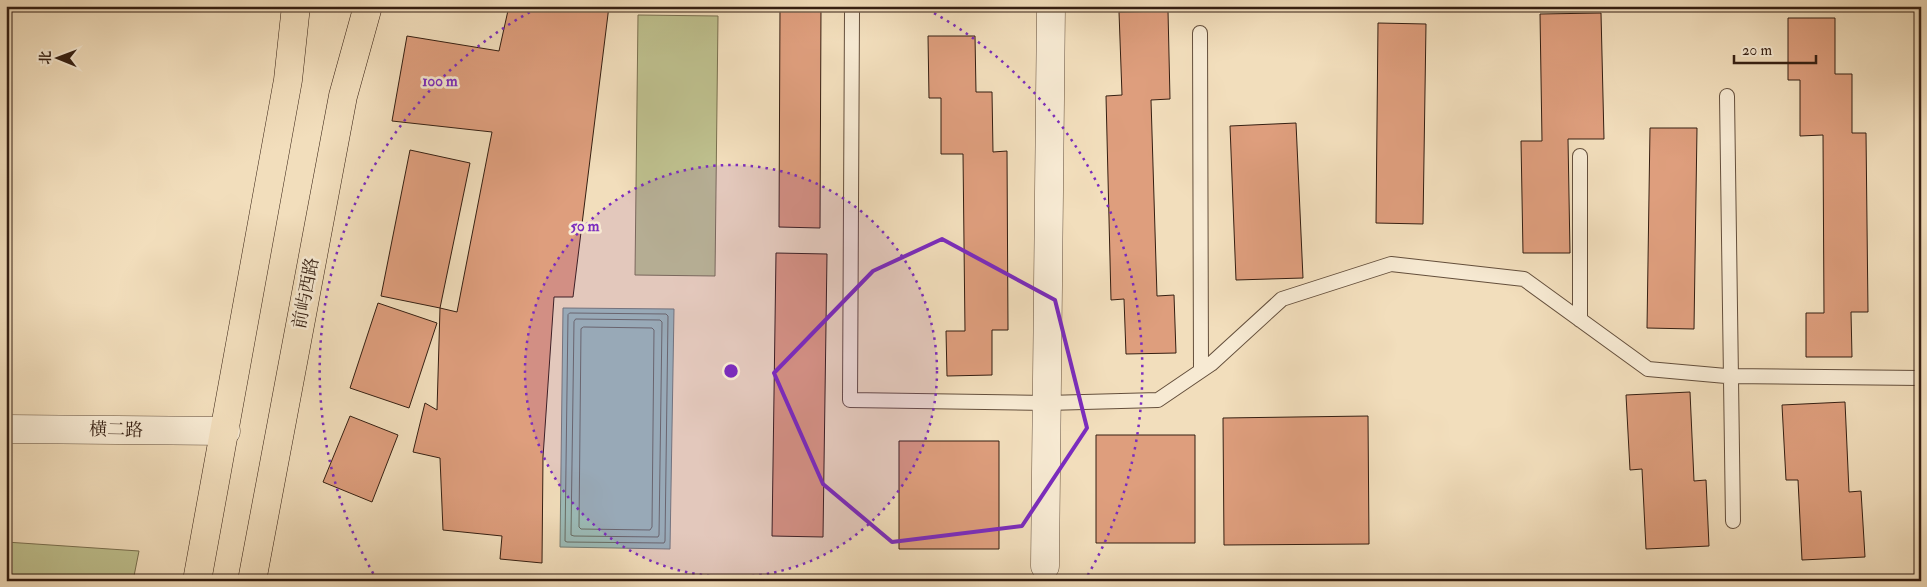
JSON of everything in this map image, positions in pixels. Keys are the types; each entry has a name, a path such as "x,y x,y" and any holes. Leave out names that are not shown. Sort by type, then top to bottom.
{"main road":[{"path":"198,576 226,431 288,80 296,6"},
{"name":"前屿西路","path":"253,576 343,96 368,6"}],"street":[{"path":"1045,566 1051,6"},
{"name":"横二路","path":"6,428 226,431"}],"lane":[{"path":"852,13 850,400 1047,403 1158,400 1212,364 1282,299 1391,264 1524,279 1648,369 1731,376 1921,378"},
{"path":"1200,33 1201,370"},
{"path":"1727,96 1733,521"},
{"path":"1580,156 1580,320"}],"highlighted area":[{"path":"942,239 1055,300 1087,428 1022,526 892,542 823,484 774,373 873,271"}],"green space":[{"path":"638,15 718,16 715,276 635,275"},
{"path":"6,542 139,551 133,581 6,581"}],"water":[{"path":"563,308 674,309 670,549 560,547"}],"building":[{"path":"509,6 609,6 573,297 554,297 543,457 542,563 500,559 502,536 443,530 440,458 413,452 425,403 437,410 440,308 457,312 492,132 392,121 407,36 499,51"},
{"path":"780,6 821,6 820,228 779,227"},
{"path":"1168,11 1170,99 1151,100 1157,296 1174,295 1176,353 1126,354 1124,299 1111,300 1106,96 1122,95 1119,12"},
{"path":"1601,13 1604,139 1568,139 1570,253 1523,253 1521,141 1542,141 1540,14"},
{"path":"1788,18 1835,18 1835,74 1852,74 1852,133 1866,133 1868,312 1851,312 1852,357 1806,357 1806,313 1824,313 1823,135 1800,136 1800,80 1788,80"},
{"path":"1378,23 1426,24 1423,224 1376,223"},
{"path":"928,36 975,36 976,92 992,92 993,152 1007,151 1008,330 992,330 992,375 947,376 946,331 965,331 963,154 941,154 941,98 929,98"},
{"path":"1296,123 1303,278 1236,280 1230,126"},
{"path":"1650,128 1697,128 1694,329 1647,328"},
{"path":"410,150 470,163 440,308 381,296"},
{"path":"776,253 827,254 823,537 772,536"},
{"path":"378,303 437,323 409,408 350,388"},
{"path":"1690,392 1694,481 1706,480 1709,546 1646,549 1642,469 1630,470 1626,395"},
{"path":"1845,402 1849,492 1861,491 1865,557 1802,560 1798,480 1786,480 1782,405"},
{"path":"350,416 398,435 372,502 323,482"},
{"path":"1368,416 1369,544 1224,545 1223,418"},
{"path":"1096,435 1195,435 1195,543 1096,543"},
{"path":"899,441 999,441 999,549 899,549"}]}
